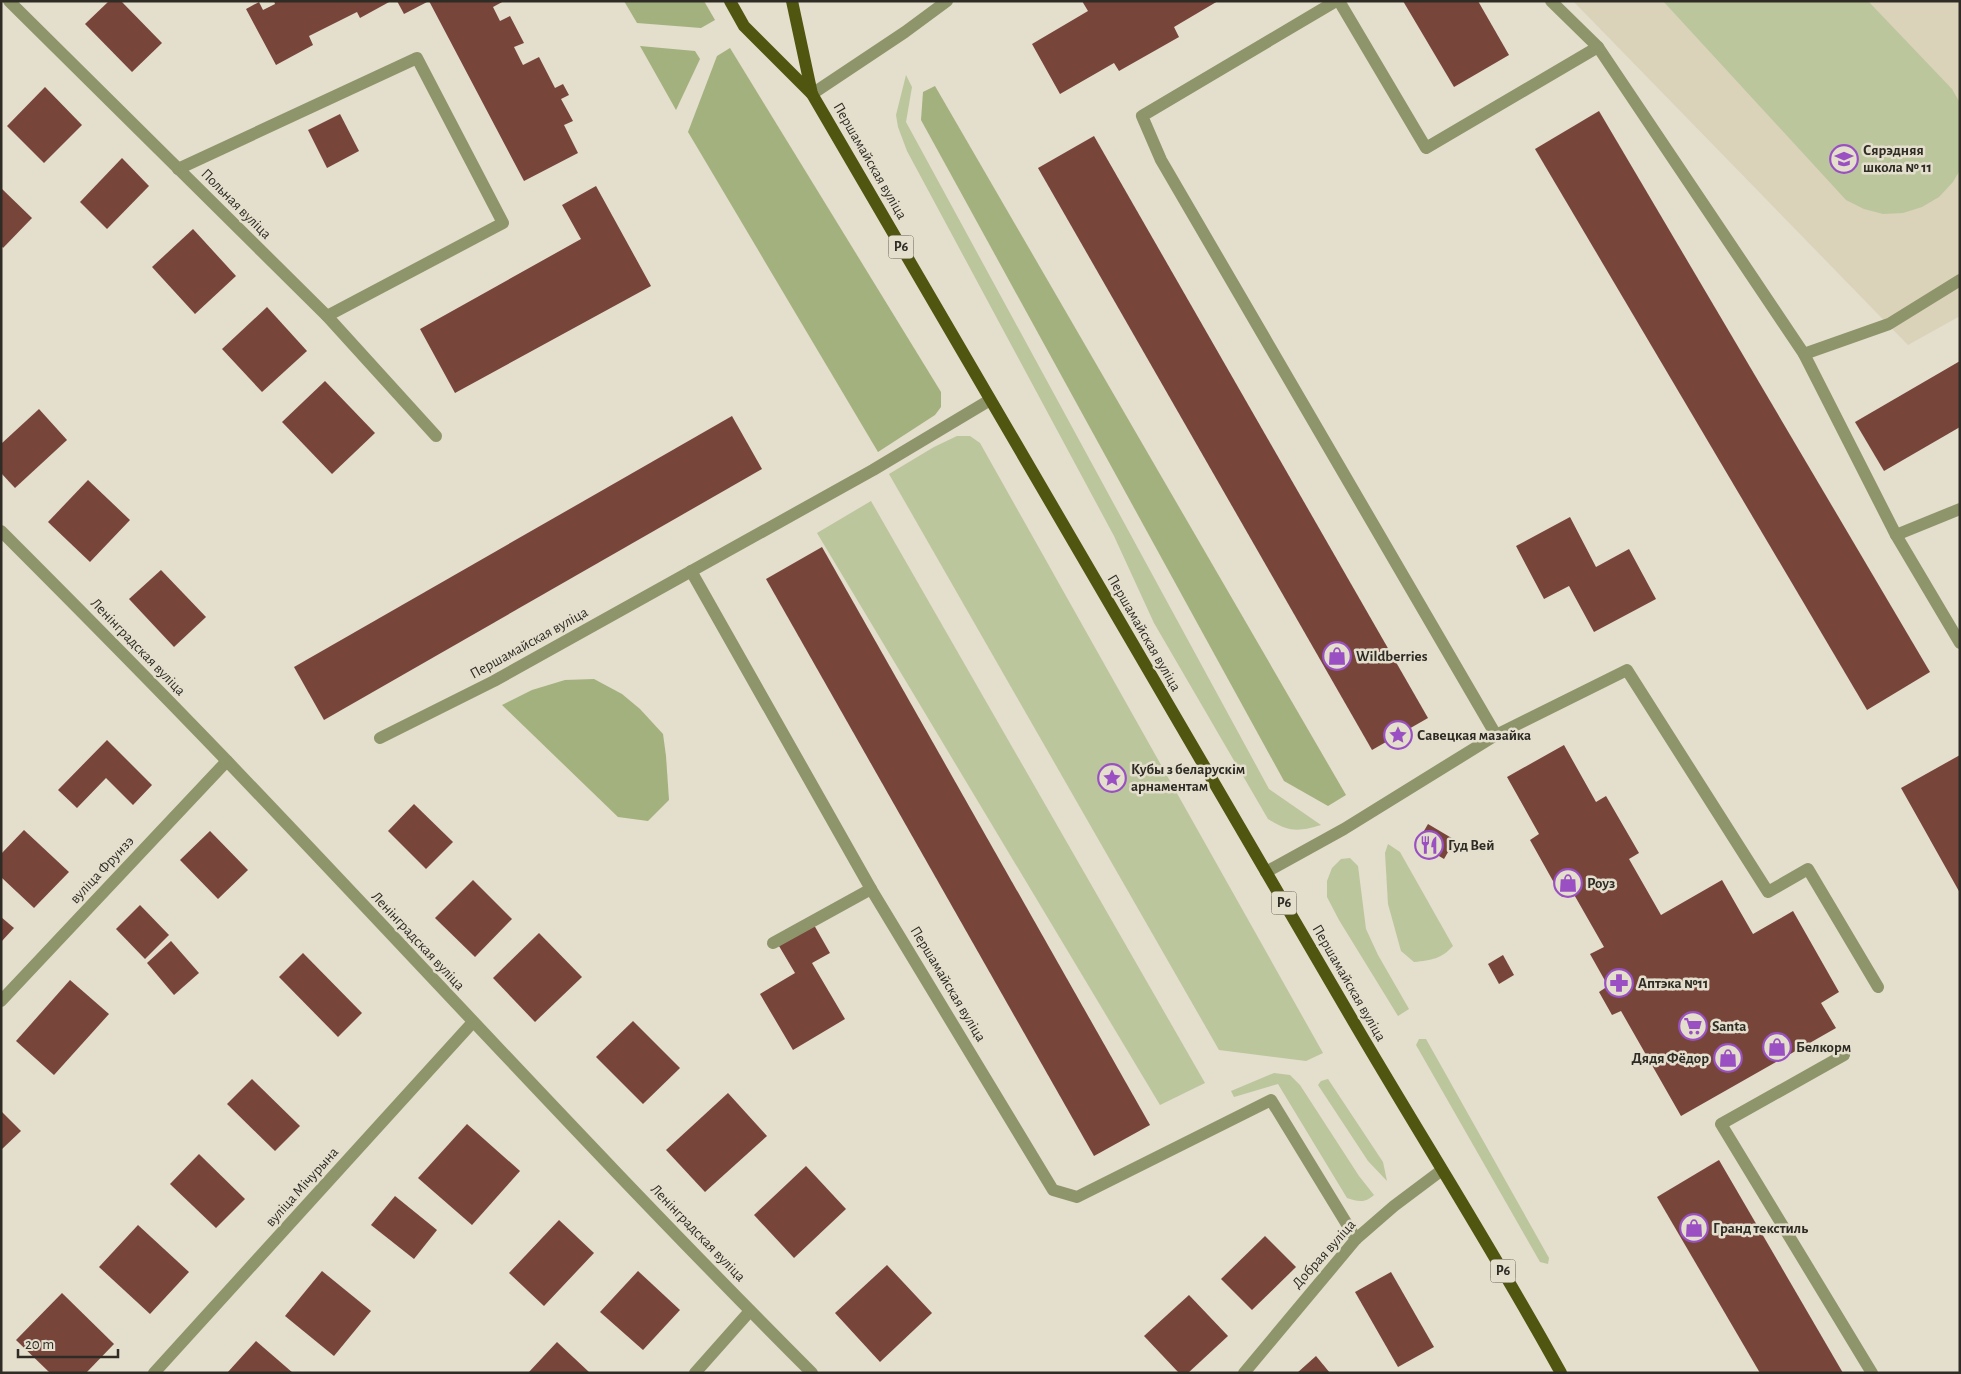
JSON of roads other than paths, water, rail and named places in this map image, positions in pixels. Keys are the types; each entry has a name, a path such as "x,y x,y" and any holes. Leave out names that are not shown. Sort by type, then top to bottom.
{"main road":[{"name":"Першамайская вуліца","path":"730,1 744,26 812,94 1266,872 1520,1299 1561,1373"},
{"name":"Першамайская вуліца","path":"792,1 812,94"}],"street":[{"name":"Польная вуліца","path":"9,1 327,316 436,436"},
{"path":"812,94 905,32 947,1"},
{"path":"1496,735 1161,160 1142,116 1338,1 1426,148 1598,47"},
{"path":"1551,1 1598,47 1804,354 1896,534 1960,643"},
{"path":"178,169 417,58 503,223 327,316"},
{"path":"1804,354 1889,324 1960,280"},
{"name":"Першамайская вуліца","path":"380,738 494,681 874,470 990,400"},
{"path":"1896,534 1960,509"},
{"name":"Ленінградская вуліца","path":"1,530 227,761 473,1022 750,1311 812,1373"},
{"name":"Першамайская вуліца","path":"692,571 871,888 1053,1190 1077,1197 1271,1100 1356,1238"},
{"path":"1266,872 1344,829 1496,735 1627,670 1768,892 1808,869 1878,987"},
{"name":"вуліца Фрунзэ","path":"1,1001 227,761"},
{"path":"773,943 871,888"},
{"name":"вуліца Мічурына","path":"154,1373 473,1022"},
{"path":"1844,1054 1721,1124 1872,1373"},
{"name":"Добрая вуліца","path":"1244,1373 1356,1238 1394,1206 1442,1170"},
{"path":"695,1373 750,1311"}],"place":[{"name":"Сярэдняя школа № 11","path":"1844,159"},
{"name":"Wildberries","path":"1337,656"},
{"name":"Савецкая мазайка","path":"1398,735"},
{"name":"Кубы з беларускім арнаментам","path":"1112,778"},
{"name":"Гуд Вей","path":"1429,845"},
{"name":"Роуз","path":"1568,883"},
{"name":"Аптэка №11","path":"1619,983"},
{"name":"Santa","path":"1693,1026"},
{"name":"Белкорм","path":"1777,1047"},
{"name":"Дядя Фёдор","path":"1728,1058"},
{"name":"Гранд текстиль","path":"1694,1228"}]}
